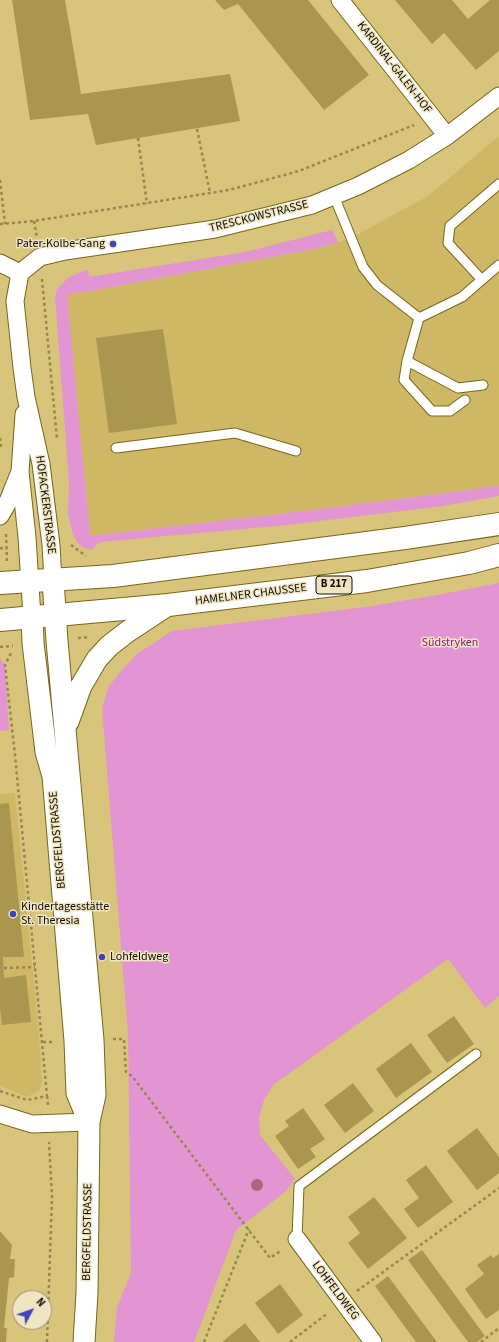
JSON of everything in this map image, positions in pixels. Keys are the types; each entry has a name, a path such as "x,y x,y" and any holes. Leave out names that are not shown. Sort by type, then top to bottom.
{"main road":[{"path":"0,583 114,576 499,524"},
{"name":"HAMELNER CHAUSSEE","path":"0,620 94,613 367,581 468,563 499,555"}],"street":[{"name":"KARDINAL-GALEN-HOF","path":"340,0 447,136"},
{"name":"TRESCKOWSTRASSE","path":"20,273 40,257 65,251 215,229 312,205 358,186 409,160 447,136 499,96"},
{"path":"0,263 20,273"},
{"name":"HOFACKERSTRASSE","path":"20,273 15,301 26,397 41,464 51,545 55,615"},
{"name":"HOFACKERSTRASSE","path":"26,397 20,472 30,581"},
{"name":"HOFACKERSTRASSE","path":"0,516 6,506 20,472"},
{"name":"BERGFELDSTRASSE","path":"30,581 33,643 46,752 53,776 84,1041"},
{"path":"66,728 81,686 97,658 108,646 168,605"},
{"name":"BERGFELDSTRASSE","path":"55,615 66,728 84,1041 77,1093 89,1122 87,1293 84,1342"},
{"path":"0,1114 32,1124 89,1122"},
{"name":"LOHFELDWEG","path":"297,1239 373,1342"}],"lane":[{"path":"482,280 448,243 450,226 499,184"},
{"path":"334,196 363,268 377,285 419,318"},
{"path":"466,400 450,411 432,411 404,380 407,361 419,318 462,297 499,265"},
{"path":"407,361 458,388 483,385"},
{"path":"116,448 235,433 296,451"},
{"path":"297,1239 299,1186 476,1054"}],"path":[{"path":"0,224 34,221 229,190 299,172 433,118"},
{"path":"197,128 210,193"},
{"path":"138,138 147,204"},
{"path":"0,180 6,224"},
{"path":"34,221 40,257 57,447"},
{"path":"0,548 6,549"},
{"path":"0,647 15,646 5,665 50,1124 52,1197 47,1342"},
{"path":"4,968 35,966"},
{"path":"43,1042 124,1039 126,1072 132,1076 270,1258 297,1239"},
{"path":"0,1091 27,1100 47,1096"},
{"path":"290,1342 499,1188"},
{"path":"204,1342 249,1229"},
{"path":"481,1342 499,1328"}],"shaded area":[{"path":"499,136 499,486 305,511 90,536 66,294 96,290 320,248 351,238 428,196"},
{"name":"Kindertagesstätte St. Theresia","path":"15,793 39,1033 42,1082 39,1091 27,1097 0,1086 0,794"}],"green space":[{"path":"332,230 338,242 320,248 96,290 67,294 90,536 305,511 499,486 499,496 443,506 287,525 100,542 91,550 82,547 73,535 68,514 69,483 55,296 57,289 69,277 88,269 89,277 245,252"},
{"name":"Südstryken","path":"499,583 499,996 485,1008 448,959 273,1085 264,1100 259,1118 260,1135 295,1179 285,1192 236,1230 194,1342 114,1342 117,1307 131,1273 128,1034 102,708 109,686 137,654 172,631 366,607"},
{"path":"0,658 5,665 9,730 0,731"}],"building":[{"path":"12,0 65,0 81,94 230,74 240,121 96,145 88,114 30,120"},
{"path":"215,0 308,0 369,75 324,110 238,4 224,10"},
{"path":"395,0 452,0 468,19 490,0 499,0 499,51 476,70 444,33 432,44"},
{"path":"163,329 177,424 109,433 96,338"},
{"path":"9,803 24,957 3,957 4,978 26,975 31,1022 2,1025 0,1008 0,804"},
{"path":"454,1016 474,1044 447,1063 427,1035"},
{"path":"411,1043 432,1072 396,1098 376,1069"},
{"path":"353,1083 374,1111 345,1133 324,1105"},
{"path":"303,1108 325,1139 310,1149 316,1157 298,1169 275,1136 289,1126 285,1121"},
{"path":"477,1128 499,1157 499,1173 477,1190 447,1151"},
{"path":"426,1165 453,1202 418,1228 404,1209 419,1198 406,1180"},
{"path":"374,1197 407,1238 368,1269 348,1243 360,1233 348,1217"},
{"path":"0,1231 12,1245 10,1259 15,1259 14,1277 9,1278 4,1328 7,1328 6,1342 0,1342"},
{"path":"422,1250 485,1336 477,1342 468,1342 408,1260"},
{"path":"499,1254 499,1310 486,1319 465,1289 484,1274 477,1265 491,1255 493,1258"},
{"path":"388,1276 437,1342 416,1342 375,1286"},
{"path":"280,1284 303,1315 278,1334 255,1303"},
{"path":"245,1323 260,1342 222,1342"}],"place":[{"name":"Pater-Kolbe-Gang","path":"113,244"},
{"name":"Kindertagesstätte St. Theresia","path":"13,914"},
{"name":"Lohfeldweg","path":"102,957"}]}
